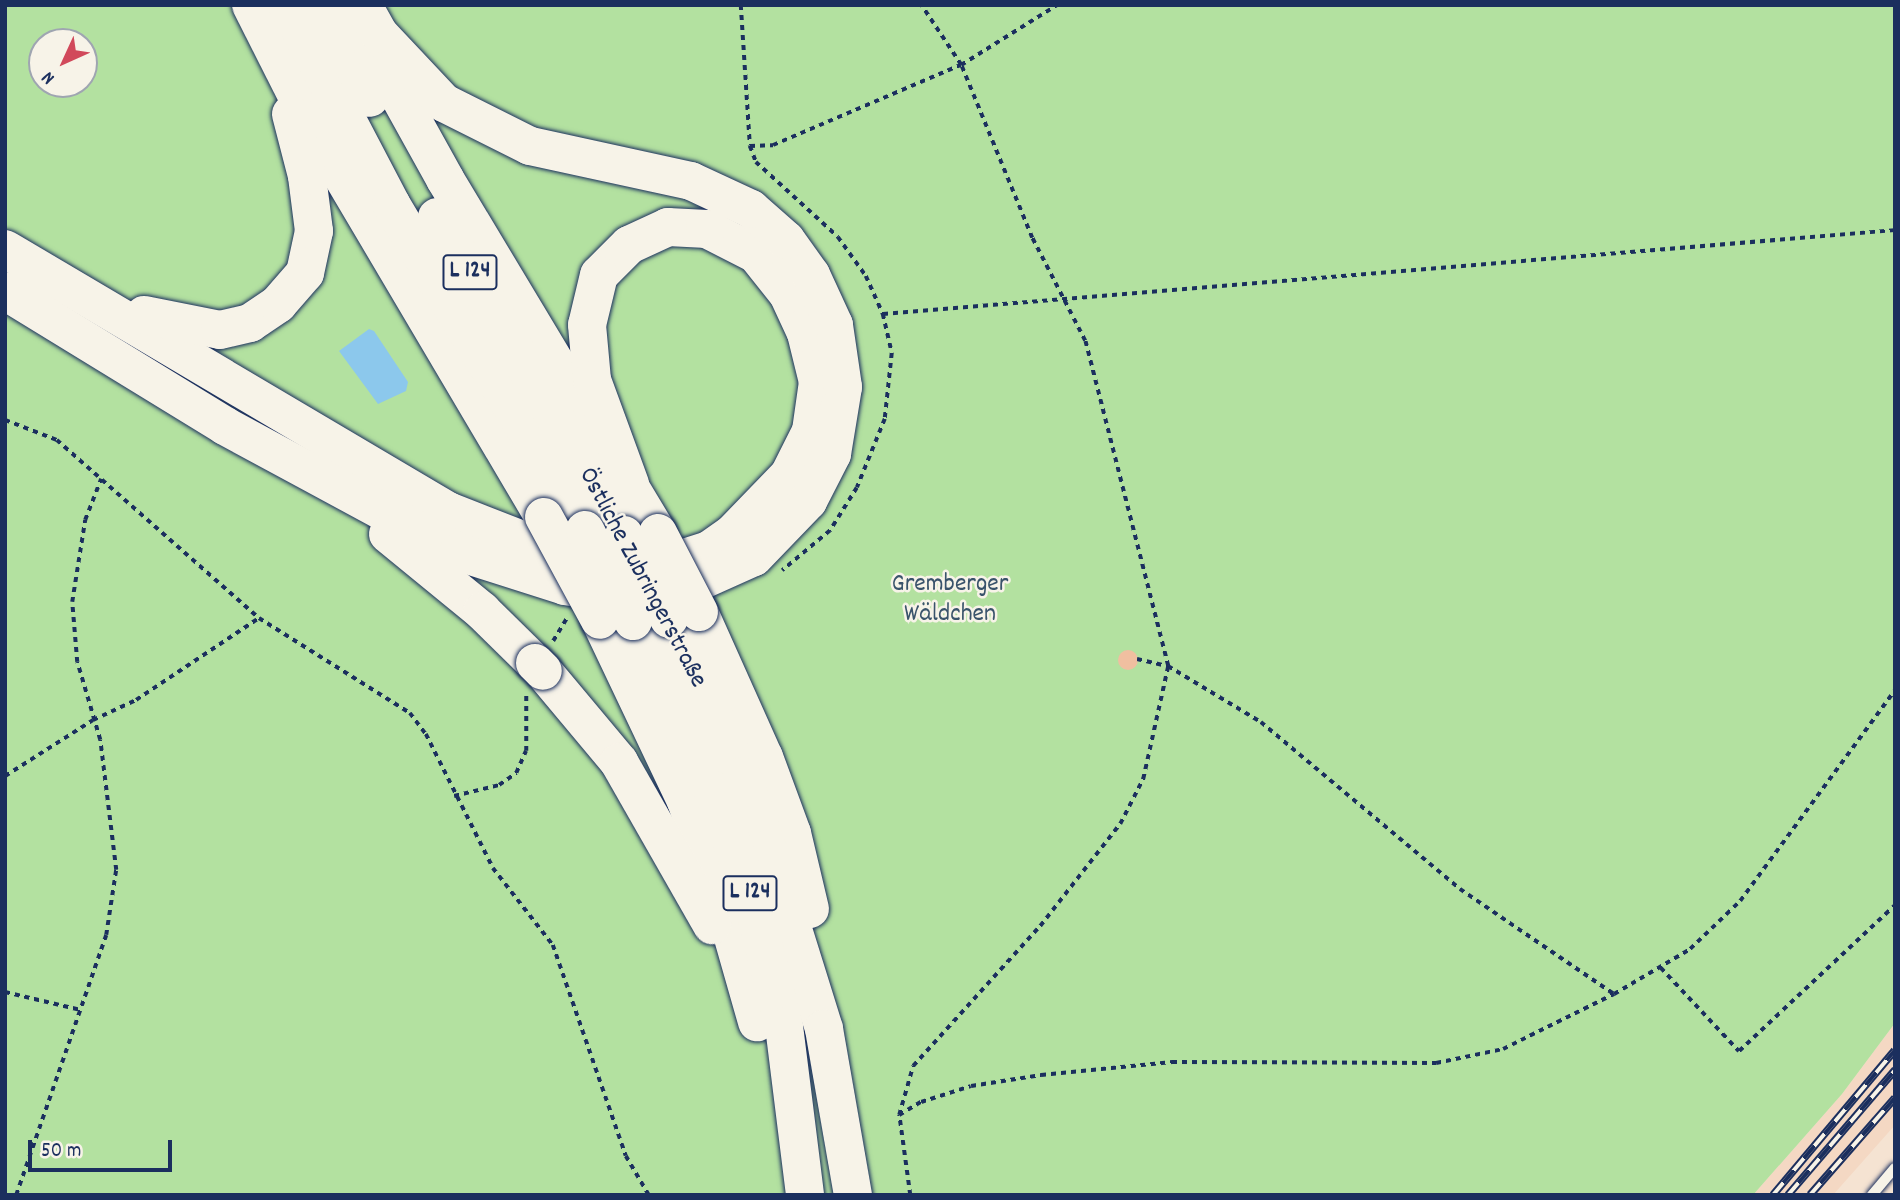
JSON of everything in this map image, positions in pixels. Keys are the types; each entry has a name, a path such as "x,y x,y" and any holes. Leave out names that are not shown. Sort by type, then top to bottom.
{"highway":[{"path":"250,5 279,68 544,517 742,701 792,833 808,892 824,1029 853,1195"},
{"name":"Östliche Zubringerstraße","path":"287,5 391,204 585,530 650,618 751,895 784,1026 804,1189"},
{"name":"Östliche Zubringerstraße","path":"323,5 422,192 641,534"},
{"path":"350,5 445,179 630,484"},
{"path":"5,291 333,488 458,552 531,578 603,594 638,598 676,592 754,557 808,500 832,454 843,387 834,325 811,275 786,240 751,209 691,181 530,146 444,103 379,34 363,5"},
{"path":"89,297 174,324 220,331 250,323 278,304 305,273 314,231 307,176 279,68"},
{"path":"5,249 448,511 556,553 665,564 709,550 733,533 789,475 811,431 818,382 806,333 788,294 756,254 707,229 668,227 629,245 599,275 587,326 592,380 630,484 641,534 650,618 686,801 724,906 804,1189"},
{"path":"5,301 46,316"},
{"path":"333,488 482,611 539,667 619,762 744,978"}],"lane":[{"path":"1872,1195 1895,1168"}],"path":[{"path":"741,5 750,146 756,162 838,237 866,276 883,314 1895,230"},
{"path":"910,1195 900,1115 913,1066 1040,926 1120,824 1143,779 1168,666 1111,432 1085,341 1067,300 1032,238 961,65 922,5"},
{"path":"750,146 773,145 961,65 1057,5"},
{"path":"5,421 57,440 259,618 392,700 426,734 493,868 553,945 626,1156 649,1195"},
{"path":"16,1195 106,935 116,870 107,784 93,720 76,662 72,602 85,520 101,479"},
{"path":"5,776 93,720 136,700 259,618"},
{"path":"1137,659 1168,666 1261,722 1460,889 1614,993"},
{"path":"900,1115 921,1102 971,1086 1080,1071 1172,1062 1436,1063 1503,1049 1661,968 1690,949 1740,901 1895,690"},
{"path":"1661,968 1739,1051 1895,905"},
{"path":"5,992 81,1010"}],"shaded area":[{"path":"1895,1023 1895,1125 1833,1195 1753,1195 1842,1094"}],"green space":[{"name":"Gremberger Wäldchen","path":"5,5 1895,5 1895,1023 1842,1094 1753,1195 5,1195"}],"water":[{"path":"369,329 374,331 408,382 406,391 378,404 339,351"}],"building":[{"path":"1128,650 1135,653 1138,660 1135,667 1128,670 1121,667 1118,660 1121,653"}],"railway":[{"path":"1773,1195 1895,1050"},
{"path":"1788,1195 1895,1070"},
{"path":"1810,1195 1895,1098"}]}
